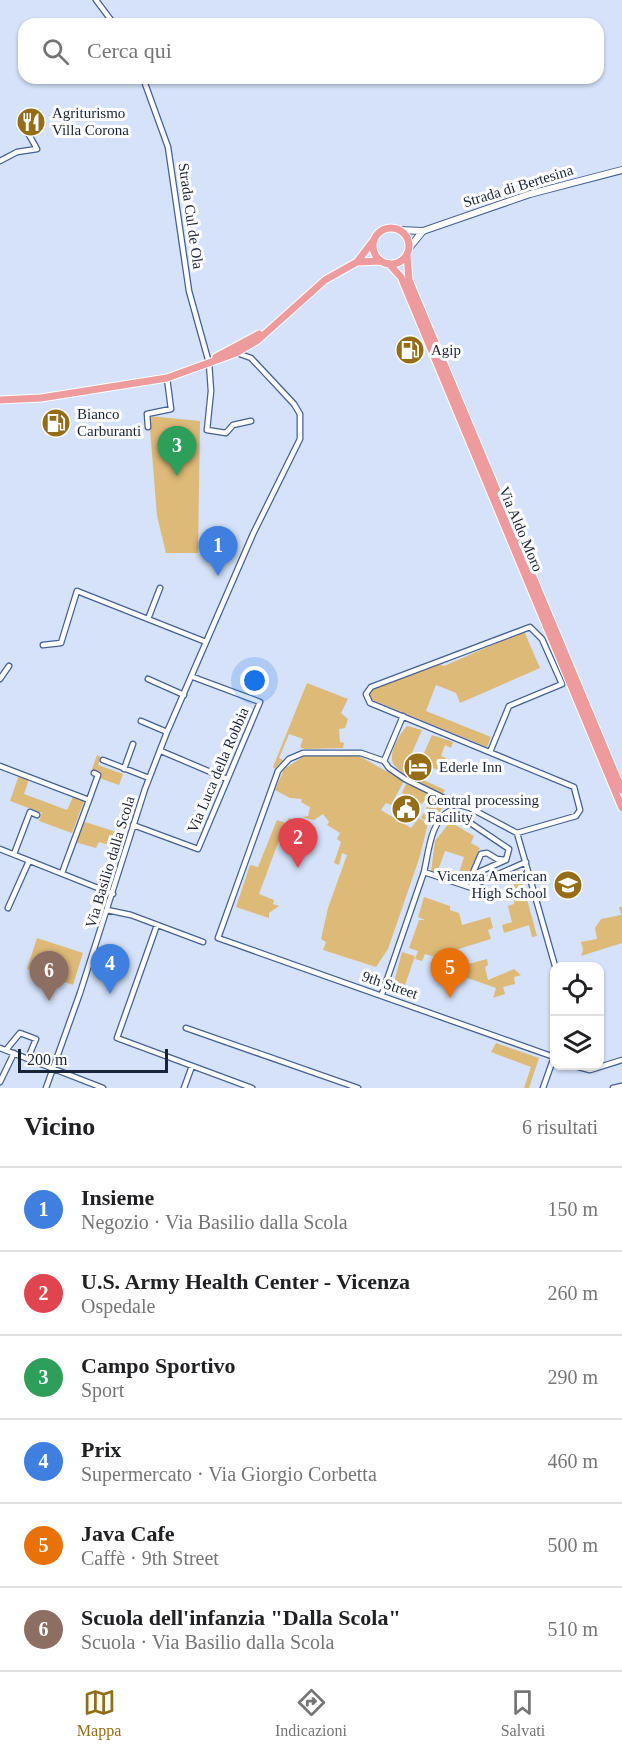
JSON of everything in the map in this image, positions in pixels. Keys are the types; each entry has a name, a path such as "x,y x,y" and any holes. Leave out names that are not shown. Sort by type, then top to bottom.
{"main road":[{"name":"Strada di Bertesina","path":"209,362 241,352 325,280 357,262 382,230 399,230"},
{"path":"389,264 398,263 408,251 408,240 399,230"},
{"path":"373,241 373,252 381,261"},
{"name":"Via Aldo Moro","path":"408,251 409,280 622,790"},
{"name":"Strada di Bertesina","path":"357,262 381,261 389,264"},
{"name":"Via Aldo Moro","path":"389,264 401,278 622,808"},
{"name":"Strada di Bertesina","path":"0,400 50,397 167,378 209,362 253,341"}],"street":[{"path":"96,0 110,18"},
{"path":"108,15 113,11"},
{"name":"Strada Cul de Ola","path":"145,84 168,147 189,291 209,362"},
{"path":"0,161 17,152 37,149 28,133"},
{"name":"Strada di Bertesina","path":"399,230 423,231 530,194 622,170"},
{"path":"408,251 423,231"},
{"path":"251,358 253,341"},
{"name":"Via Basilio dalla Scola","path":"46,1088 113,894 133,825 167,732 253,534 300,439 302,426 294,404 251,358 241,352"},
{"path":"209,362 212,383 208,432 226,433 233,425 251,421"},
{"path":"148,427 147,414 171,409 167,378"},
{"path":"148,620 160,588"},
{"path":"43,645 61,643 77,591 206,642"},
{"path":"403,717 384,761 405,779 456,804 470,808 517,833 576,816 580,810 574,787 370,703 366,694 368,689 530,627 542,639 562,684 509,706 490,752"},
{"path":"0,679 9,666"},
{"name":"Via Luca della Robbia","path":"133,825 198,849 260,702 192,677"},
{"path":"148,679 184,695"},
{"path":"141,721 167,732"},
{"path":"124,769 133,744"},
{"path":"161,751 227,779"},
{"name":"9th Street","path":"384,761 361,753 303,753 289,759 278,771 218,938 550,1055"},
{"path":"103,760 149,778"},
{"path":"0,766 89,800"},
{"path":"62,873 98,775 94,773"},
{"path":"382,994 424,872 434,829 442,817 456,804"},
{"path":"451,810 509,849 506,860"},
{"path":"14,854 30,812 37,815"},
{"path":"517,833 554,962"},
{"path":"0,849 113,894"},
{"path":"487,853 497,859 506,860 472,875 481,854 487,853"},
{"path":"8,908 29,861"},
{"path":"424,872 469,887 526,862"},
{"path":"107,910 203,942"},
{"path":"157,925 117,1038 252,1088"},
{"path":"186,1028 356,1088"},
{"path":"6,1050 20,1033 36,1039 28,1058"},
{"path":"0,1048 100,1087"},
{"path":"0,1082 14,1053"},
{"path":"604,1066 622,1060"},
{"path":"184,1088 192,1066"},
{"path":"543,1088 550,1070"},
{"path":"614,1088 622,1086"}],"shaded area":[{"path":"149,416 200,421 198,553 166,553 157,516"},
{"path":"524,631 540,668 460,703 456,693 436,685 426,711 491,737 487,747 370,699 370,690 440,664 444,666"},
{"path":"307,683 348,699 341,713 348,719 345,728 339,729 340,742 344,743 343,748 305,749 300,747 303,739 289,734 279,758 283,760 275,769 273,767"},
{"path":"407,726 422,730 404,771 445,790 440,799 445,802 433,825 421,818 433,796 430,794 422,804 402,793 409,777 393,763 392,754 396,743"},
{"path":"432,735 453,742 451,748 445,745 441,756 446,758 440,771 420,762"},
{"path":"97,755 101,757 98,765 123,774 119,785 99,778 101,772 92,769"},
{"path":"304,756 359,756 404,781 391,805 386,803 381,810 411,828 419,818 428,824 419,859 388,949 376,967 323,950 326,942 321,939 328,908 347,855 342,853 339,865 334,863 341,842 337,839 340,833 327,825 329,822 323,814 314,820 302,817 308,816 310,807 301,802 302,799 290,798 275,790 284,769"},
{"path":"19,775 29,779 24,794 67,810 73,797 84,801 72,833 39,821 42,813 10,801"},
{"path":"289,818 315,827 317,836 314,835 312,842 298,835 282,832 259,894 274,900 273,904 279,906 269,913 269,918 236,907 250,865 258,867 277,820 286,823"},
{"path":"85,822 123,834 118,848 99,842 96,848 75,842"},
{"path":"450,822 474,836 471,843 480,848 465,882 457,879 464,857 445,851 437,873 431,872 435,841"},
{"path":"519,870 537,936 532,937 529,925 504,933 502,925 512,922 508,906 514,904 514,900 517,899 511,872"},
{"path":"424,897 450,906 450,910 459,913 462,925 490,917 493,928 488,930 491,939 452,951 457,967 487,959 488,965 485,967 488,980 514,969 521,975 514,977 515,984 503,987 505,994 493,998 496,988 456,974 457,968 453,968 448,961 425,954 422,961 415,959 418,951 409,948 419,920 425,920 418,917"},
{"path":"619,907 622,907 622,943 581,956 583,950 581,942 597,939 595,928 601,919 621,915"},
{"path":"37,938 83,953 73,985 27,969"},
{"path":"402,952 415,956 402,994 392,990"},
{"path":"496,1043 539,1058 529,1088 524,1088 531,1067 491,1052"}],"place":[{"name":"Agriturismo Villa Corona","path":"31,122"},
{"name":"Agip","path":"410,350"},
{"name":"Bianco Carburanti","path":"56,423"},
{"name":"Campo Sportivo","path":"177,476"},
{"name":"Insieme","path":"218,576"},
{"name":"Ederle Inn","path":"418,767"},
{"name":"Central processing Facility","path":"406,809"},
{"name":"U.S. Army Health Center - Vicenza","path":"298,868"},
{"name":"Vicenza American High School","path":"568,885"},
{"name":"Prix","path":"110,994"},
{"name":"Java Cafe","path":"450,998"},
{"name":"Scuola dell'infanzia \"Dalla Scola\"","path":"49,1001"}]}
